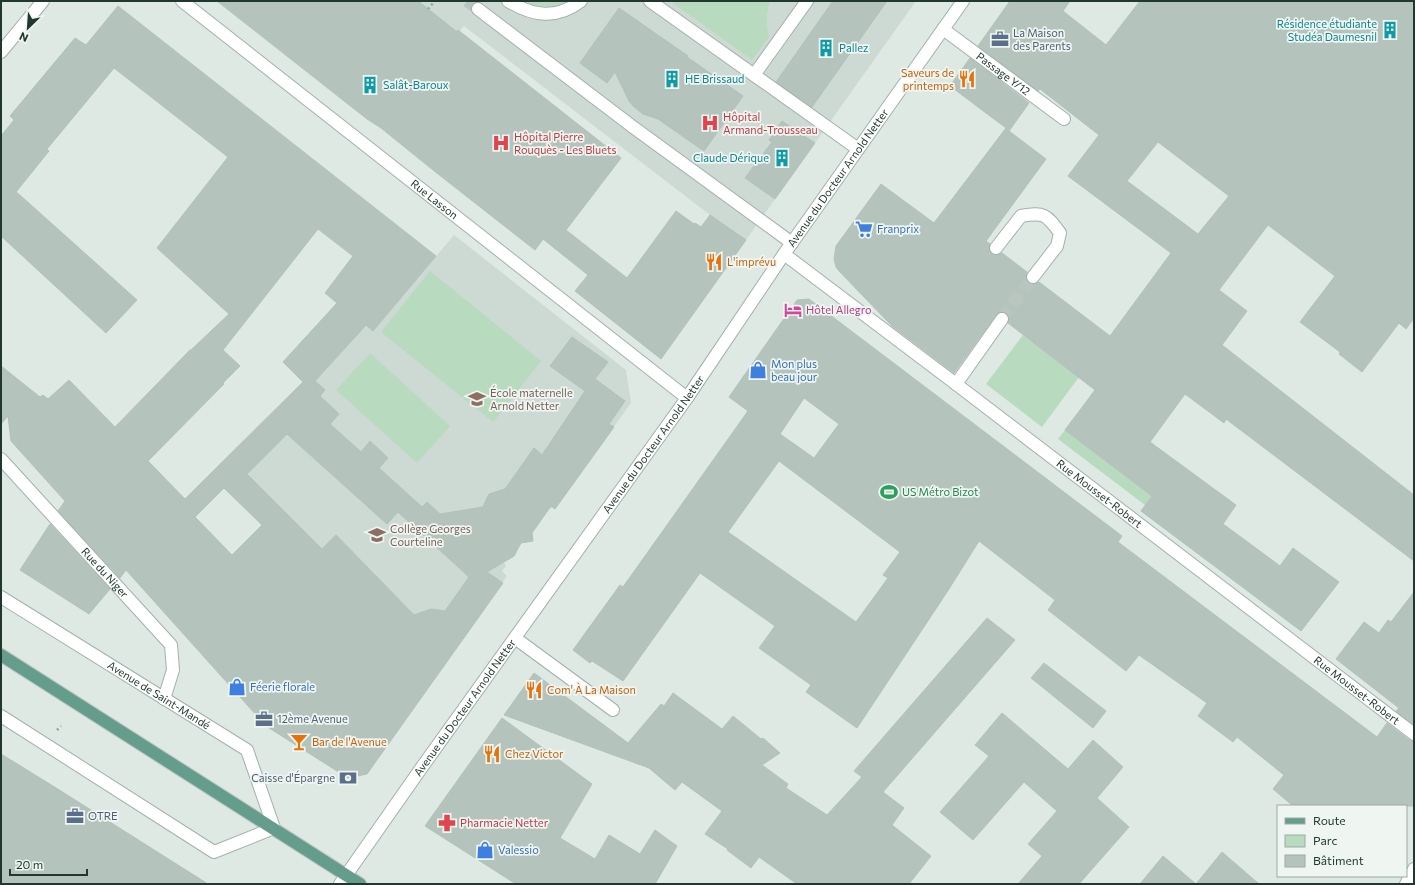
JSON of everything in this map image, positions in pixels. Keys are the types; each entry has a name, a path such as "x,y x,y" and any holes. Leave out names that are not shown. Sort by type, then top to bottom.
{"main road":[{"path":"1,655 274,828 343,880 360,884"}],"street":[{"path":"1,52 43,1"},
{"name":"Rue Lasson","path":"182,1 687,398"},
{"path":"508,1 522,9 536,14 551,14 564,10 581,1"},
{"path":"754,75 807,1"},
{"name":"Avenue du Docteur Arnold Netter","path":"343,880 687,398 784,254 963,1"},
{"path":"652,2 858,150"},
{"path":"478,9 633,127 792,243"},
{"name":"Passage Y/12","path":"943,29 1064,119"},
{"path":"996,248 1021,216 1036,214 1049,218 1060,233 1058,246 1033,277"},
{"name":"Rue Mousset-Robert","path":"784,254 1414,734"},
{"path":"956,384 1002,319"},
{"name":"Rue du Niger","path":"1,459 171,645 173,670 164,699"},
{"name":"Avenue de Saint-Mandé","path":"1,597 247,750 274,828"},
{"path":"515,638 613,710"},
{"path":"1,716 214,852 274,828"},
{"path":"1406,884 1414,869"}],"path":[{"path":"428,9 435,1"}],"shaded area":[{"name":"Hôpital Armand-Trousseau","path":"217,1 916,1 746,240 710,215 464,26 447,44"},
{"path":"454,235 626,370 631,403 555,509 544,510 532,531 533,541 516,544 517,551 515,555 509,560 503,560 506,566 502,571 507,576 431,683 215,469 303,382 283,362 337,303 373,331"}],"green space":[{"path":"524,1 569,1 558,5 541,6"},
{"path":"675,1 770,1 767,19 769,37 752,60 673,3"},
{"path":"430,271 541,361 493,422 381,332"},
{"path":"1023,335 1079,377 1042,427 986,384"},
{"path":"370,353 450,426 417,463 336,390"},
{"path":"1065,430 1152,496 1145,505 1058,439"}],"building":[{"path":"217,1 418,1 457,32 458,30 621,158 566,230 627,278 676,211 694,224 695,223 701,227 710,215 746,240 661,359 575,291 588,275 543,239 535,250"},
{"name":"Pallez","path":"833,1 887,1 812,107 776,82"},
{"path":"1010,1 1070,1 1063,11 1106,45 1140,1 1414,1 1414,318 1406,329 1399,323 1362,372 1339,354 1340,352 1300,322 1335,276 1268,225 1219,290 1247,311 1222,345 1414,495 1414,561 1226,419 1224,423 1185,394 1150,442 1236,505 1223,524 1280,566 1293,548 1339,582 1301,631 1141,511 1152,496 1065,430 1095,390 1008,323 1009,319 1007,313 1002,312 996,315 954,373 892,326 839,271 836,267 834,259 836,246 881,184 934,223 1006,128 950,86 970,58 1029,103 1009,131 1046,159 986,241 990,244 989,247 991,254 995,255 1002,253 1027,272 1026,279 1029,283 1035,284 1039,282 1110,336 1171,253 1068,176 1099,135 1040,89 1038,91 978,46","holes":["1158,142 1229,196 1198,234 1127,181"]},
{"path":"118,6 436,256 373,331 366,325 315,381 325,390 320,396 339,414 330,424 361,452 370,441 388,458 379,468 422,507 427,502 440,514 483,507 489,494 505,489 534,448 542,455 585,391 550,366 572,337 608,362 595,379 625,401 609,424 614,427 555,509 551,506 532,533 533,541 521,543 514,556 487,572 503,583 367,774 348,778 266,726 126,570 120,578 58,511 65,501 11,441 8,416 1,424 1,366 40,397 43,395 48,399 69,380 115,427 190,350 229,314 157,248 228,157 114,68 47,149 49,151 16,192 137,300 106,333 1,236 1,136 14,120 10,116 75,38 86,45","holes":["318,229 353,256 325,293 337,303 283,362 303,382 185,499 148,461 240,366 223,350","287,434 387,524 398,512 469,577 445,611 431,609 414,615 336,535 322,549 247,474","224,488 262,525 232,555 195,517"]},
{"name":"HE Brissaud","path":"619,8 743,96 704,151 658,119 643,114 633,106 615,72 607,83 580,63"},
{"name":"Claude Dérique","path":"782,121 815,143 775,199 745,178 772,142 769,140"},
{"path":"809,299 1122,536 1118,542 1377,737 1387,723 1409,740 1414,741 1414,806 1292,805 1273,789 1284,775 1237,737 1233,742 1198,716 1207,703 1139,655 1126,671 1048,610 1055,600 979,541 857,728 806,692 811,685 759,648 775,626 700,573 623,681 592,661 590,663 573,650 620,585 623,587 748,411 729,397 797,300","holes":["804,398 839,424 814,458 780,434","779,461 900,552 883,575 888,578 856,622 728,532"]},
{"path":"50,524 110,589 89,614 20,570"},
{"path":"1414,592 1414,725 1396,711 1399,708 1336,659 1364,622 1379,633 1388,620 1391,622"},
{"path":"987,618 1015,640 883,792 904,808 892,825 931,856 909,884 797,884 759,857 751,868 727,850 728,849 705,834 722,811 682,782 675,790 649,768 504,715 534,673 628,743 661,704 664,706 673,693 722,729 733,716 761,739 763,738 780,753 762,765 788,784 786,788 827,815 862,777 854,771"},
{"path":"1044,663 1106,711 1093,728 1031,678"},
{"path":"1002,713 1068,769 1093,740 1123,767 1097,798 1129,827 1079,884 1018,884 1042,856 1028,844 1057,811 1024,782 973,840 940,812 989,756 975,745"},
{"path":"502,718 592,784 560,838 595,859 609,835 640,854 655,830 677,846 655,884 516,884 425,826"},
{"path":"1,754 53,786 208,884 1,884"},
{"path":"1222,852 1259,884 1196,884"},
{"path":"1163,856 1196,884 1140,884"}],"tunnel":[{"path":"467,1 478,9"},
{"path":"1002,319 1033,277"}],"place":[{"name":"Résidence étudiante Studéa Daumesnil","path":"1390,30"},
{"name":"La Maison des Parents","path":"1000,39"},
{"name":"Pallez","path":"826,48"},
{"name":"HE Brissaud","path":"672,79"},
{"name":"Saveurs de printemps","path":"967,79"},
{"name":"Salât-Baroux","path":"370,85"},
{"name":"Hôpital Armand-Trousseau","path":"710,123"},
{"name":"Hôpital Pierre Rouquès - Les Bluets","path":"501,143"},
{"name":"Claude Dérique","path":"782,158"},
{"name":"Franprix","path":"864,229"},
{"name":"L'imprévu","path":"714,262"},
{"name":"Hôtel Allegro","path":"793,310"},
{"name":"Mon plus beau jour","path":"758,370"},
{"name":"École maternelle Arnold Netter","path":"477,399"},
{"name":"US Métro Bizot","path":"889,492"},
{"name":"Collège Georges Courteline","path":"377,535"},
{"name":"Féerie florale","path":"237,687"},
{"name":"Com' À La Maison","path":"534,690"},
{"name":"12ème Avenue","path":"264,719"},
{"name":"Bar de l'Avenue","path":"299,742"},
{"name":"Chez Victor","path":"492,754"},
{"name":"Caisse d'Épargne","path":"348,778"},
{"name":"OTRE","path":"75,816"},
{"name":"Pharmacie Netter","path":"447,823"},
{"name":"Valessio","path":"485,850"}]}
